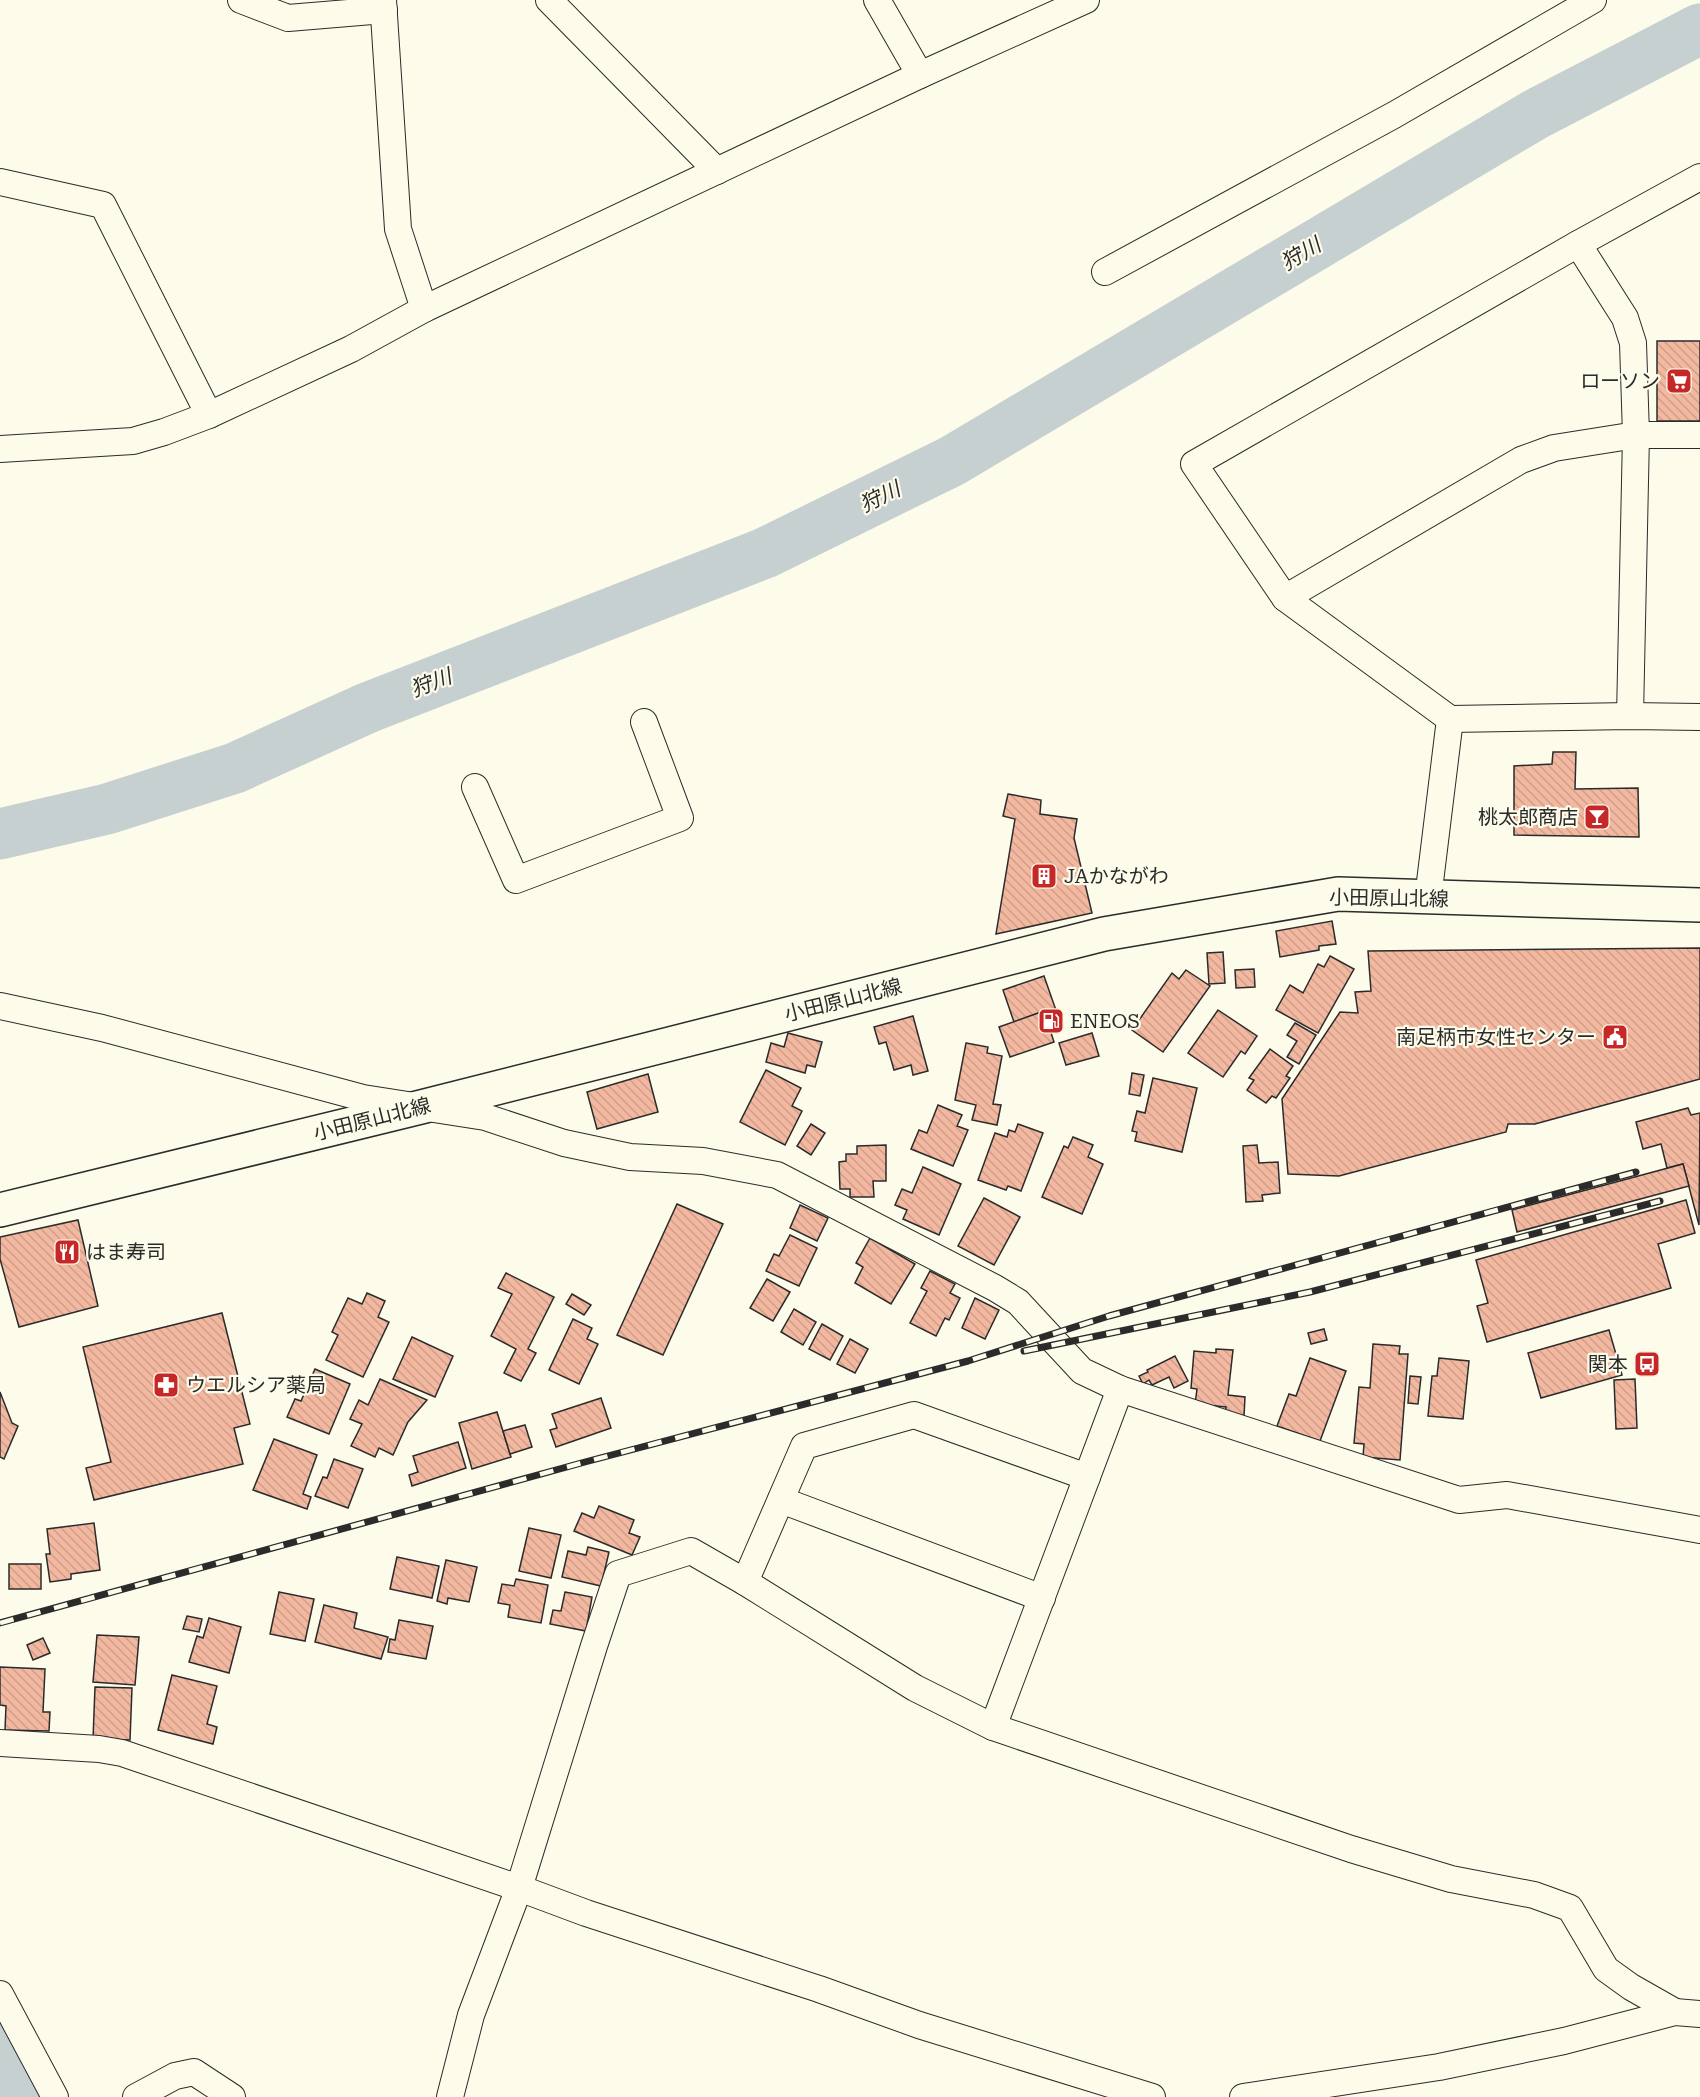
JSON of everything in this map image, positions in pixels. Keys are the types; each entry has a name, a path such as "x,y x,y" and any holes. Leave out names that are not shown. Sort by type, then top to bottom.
{"main road":[{"name":"小田原山北線","path":"0,1210 421,1107 1104,933 1338,894 1700,906"}],"street":[{"path":"241,0 288,18 384,5 398,229 424,309"},
{"path":"549,0 717,171"},
{"path":"877,0 920,75"},
{"path":"0,448 133,441 209,416 351,349 424,309 920,75 1086,0"},
{"path":"1105,272 1394,116 1593,0"},
{"path":"1700,177 1578,244 1194,464 1285,598 1450,719 1700,717"},
{"path":"0,182 104,205 209,416"},
{"path":"1578,244 1625,318 1633,343 1636,435 1630,716"},
{"path":"1285,598 1521,460 1554,448 1636,435 1700,435"},
{"path":"1428,898 1450,719"},
{"path":"475,787 516,880 680,819 644,722"},
{"path":"0,1006 102,1028 363,1098 485,1117 564,1143 630,1157 703,1161 777,1175 1018,1302 1082,1371 1120,1389 1459,1500 1507,1495 1700,1530"},
{"path":"993,1727 1120,1389"},
{"path":"745,1582 804,1446 914,1415 1087,1477"},
{"path":"781,1500 1042,1599"},
{"path":"450,2097 471,2015 519,1888 618,1574 691,1551 915,1688 993,1727 1351,1849 1451,1879 1534,1895 1570,1908 1606,1969 1631,1987 1688,2013"},
{"path":"0,1743 99,1749 122,1753 919,2025 1152,2097"},
{"path":"0,1994 55,2097"},
{"path":"1243,2097 1439,2067 1688,2013"},
{"path":"136,2097 175,2076 194,2072 232,2097"}],"building":[{"name":"ローソン","path":"1657,341 1700,341 1700,421 1657,421"},
{"path":"1553,752 1576,752 1575,789 1638,788 1639,837 1514,835 1514,766 1552,764"},
{"name":"JAかながわ","path":"1008,794 1041,800 1040,814 1077,819 1074,838 1092,913 996,934 1015,819 1003,816"},
{"path":"1332,921 1336,944 1319,946 1319,950 1280,957 1276,931"},
{"path":"1700,948 1700,1079 1535,1124 1508,1124 1506,1132 1339,1176 1288,1174 1282,1099 1340,1012 1358,1013 1355,992 1371,991 1368,951"},
{"path":"1223,952 1225,983 1209,984 1207,953"},
{"path":"1330,956 1354,969 1318,1033 1276,1010 1290,985 1303,993 1318,964 1324,967"},
{"path":"1254,969 1255,987 1236,988 1235,970"},
{"path":"1186,970 1210,986 1163,1052 1132,1030 1172,973 1179,979"},
{"path":"1044,976 1058,1016 1047,1020 1044,1011 1014,1022 1003,990"},
{"path":"1218,1010 1257,1036 1245,1054 1241,1051 1223,1077 1188,1053"},
{"path":"1044,1011 1054,1042 1010,1057 999,1027"},
{"path":"913,1016 928,1071 913,1075 911,1065 894,1070 886,1042 879,1044 874,1027"},
{"path":"1295,1023 1316,1035 1299,1064 1287,1057 1297,1041 1287,1035"},
{"path":"788,1033 822,1042 815,1067 807,1065 805,1073 766,1062 771,1043 784,1047"},
{"path":"1092,1033 1099,1056 1066,1065 1059,1043"},
{"path":"966,1043 988,1047 987,1053 1002,1056 993,1104 1001,1105 997,1125 972,1120 976,1105 955,1100"},
{"path":"1270,1049 1293,1066 1286,1076 1290,1078 1276,1098 1272,1096 1266,1103 1247,1090 1254,1080 1249,1078"},
{"path":"766,1070 801,1088 792,1106 802,1111 785,1145 740,1122"},
{"path":"1132,1073 1144,1075 1140,1096 1129,1094"},
{"path":"648,1074 658,1112 597,1129 587,1092"},
{"path":"1153,1078 1197,1088 1182,1152 1135,1141 1137,1132 1132,1131 1137,1111 1145,1113"},
{"path":"938,1105 962,1115 957,1126 968,1130 953,1166 911,1149 919,1130 927,1133"},
{"path":"1688,1108 1691,1115 1700,1113 1699,1225 1683,1164 1667,1168 1661,1144 1643,1149 1636,1122"},
{"path":"811,1124 825,1133 811,1155 797,1146"},
{"path":"1018,1124 1043,1133 1021,1191 1008,1186 1006,1190 978,1180 995,1133 1007,1137 1009,1130 1015,1132"},
{"path":"1073,1137 1093,1145 1088,1157 1103,1164 1082,1214 1042,1197 1064,1146 1068,1148"},
{"path":"886,1145 886,1181 873,1181 874,1197 850,1197 850,1189 840,1189 839,1162 846,1161 846,1154 857,1154 857,1146"},
{"path":"1257,1145 1259,1163 1278,1162 1280,1193 1262,1195 1263,1201 1246,1202 1243,1146"},
{"path":"1683,1164 1689,1186 1517,1232 1512,1210"},
{"path":"923,1167 961,1184 939,1235 903,1219 907,1210 895,1205 902,1189 912,1193"},
{"path":"984,1198 1020,1217 994,1265 958,1246"},
{"path":"1686,1200 1695,1233 1658,1244 1671,1288 1487,1342 1477,1306 1488,1303 1476,1260"},
{"path":"677,1204 723,1224 663,1355 617,1335"},
{"path":"800,1205 828,1218 817,1241 790,1228"},
{"path":"78,1220 98,1306 19,1327 0,1259 0,1237"},
{"path":"790,1235 817,1248 799,1286 766,1271 774,1254 779,1256"},
{"path":"870,1238 915,1264 891,1304 855,1283 863,1267 856,1263"},
{"path":"930,1271 955,1284 950,1293 960,1298 949,1320 945,1318 936,1336 910,1323 927,1291 921,1288"},
{"path":"506,1273 554,1297 528,1349 536,1353 521,1381 504,1373 516,1349 491,1336 512,1294 498,1288"},
{"path":"767,1279 790,1292 773,1321 750,1308"},
{"path":"367,1293 385,1301 378,1317 389,1322 363,1377 326,1360 338,1335 332,1332 348,1298 362,1304"},
{"path":"572,1294 591,1305 584,1315 566,1304"},
{"path":"975,1298 999,1310 985,1339 962,1328"},
{"path":"794,1309 816,1322 803,1345 781,1332"},
{"name":"ウエルシア薬局","path":"222,1313 250,1424 234,1428 243,1464 94,1500 86,1468 111,1462 83,1347"},
{"path":"573,1319 592,1328 587,1339 598,1344 579,1384 549,1370"},
{"path":"822,1324 843,1336 830,1360 809,1349"},
{"path":"1324,1329 1327,1340 1311,1344 1308,1333"},
{"path":"1609,1330 1622,1375 1541,1398 1528,1353"},
{"path":"412,1337 453,1356 435,1397 393,1379"},
{"path":"850,1339 868,1349 855,1373 837,1364"},
{"path":"1373,1344 1400,1346 1399,1354 1408,1354 1400,1460 1363,1457 1364,1444 1354,1443 1359,1387 1370,1388"},
{"path":"1216,1349 1233,1350 1228,1395 1245,1397 1244,1416 1225,1414 1226,1407 1195,1404 1197,1389 1191,1388 1194,1351 1216,1353"},
{"path":"1175,1356 1188,1381 1174,1388 1169,1377 1152,1385 1149,1380 1143,1384 1139,1376"},
{"path":"1310,1358 1346,1371 1320,1441 1277,1426 1289,1394 1296,1396"},
{"path":"1439,1358 1469,1361 1463,1419 1428,1416 1432,1376 1437,1376"},
{"path":"315,1369 350,1384 329,1434 287,1417 295,1399 301,1401"},
{"path":"1410,1376 1421,1377 1418,1404 1408,1403"},
{"path":"380,1379 427,1400 408,1422 393,1455 379,1448 375,1457 351,1446 362,1424 350,1419 359,1400 368,1405"},
{"path":"1635,1379 1637,1428 1616,1429 1614,1380"},
{"path":"0,1392 12,1423 18,1426 4,1459 0,1457"},
{"path":"601,1398 611,1428 556,1447 550,1430 557,1428 552,1414"},
{"path":"497,1412 511,1457 472,1469 459,1423"},
{"path":"525,1425 532,1447 510,1454 503,1431"},
{"path":"274,1439 317,1455 303,1494 311,1497 307,1509 253,1490"},
{"path":"458,1442 466,1468 412,1486 409,1475 418,1472 413,1456"},
{"path":"334,1459 363,1469 348,1508 315,1496 323,1477 327,1478"},
{"path":"599,1506 634,1520 629,1533 640,1537 632,1555 574,1531 582,1513 594,1518"},
{"path":"94,1523 100,1570 71,1574 71,1579 50,1582 46,1554 50,1554 47,1529"},
{"path":"529,1528 561,1535 551,1578 519,1571"},
{"path":"588,1547 609,1552 601,1586 562,1577 568,1551 586,1555"},
{"path":"397,1557 439,1566 432,1598 390,1589"},
{"path":"446,1560 477,1567 469,1602 448,1598 447,1604 437,1601"},
{"path":"9,1564 41,1564 41,1589 9,1589"},
{"path":"516,1579 548,1585 541,1623 508,1617 510,1605 498,1603 502,1584 514,1586"},
{"path":"279,1592 314,1599 305,1641 270,1634"},
{"path":"565,1592 592,1597 586,1631 550,1624 553,1610 561,1611"},
{"path":"324,1605 357,1613 354,1628 388,1637 381,1659 315,1642"},
{"path":"187,1616 202,1619 199,1632 183,1629"},
{"path":"209,1618 241,1627 229,1673 189,1662 197,1636 203,1638"},
{"path":"399,1620 433,1626 426,1659 388,1652 390,1639 395,1640"},
{"path":"97,1635 139,1637 135,1685 93,1682"},
{"path":"43,1638 50,1653 33,1660 27,1645"},
{"path":"0,1667 45,1669 43,1712 50,1712 49,1731 5,1730 6,1706 0,1705"},
{"path":"172,1675 217,1686 207,1724 217,1727 213,1744 158,1730"},
{"path":"95,1687 132,1688 130,1740 93,1739"}],"waterway":[{"name":"狩川","path":"0,834 107,809 235,768 367,708 765,553 952,461 1536,114 1700,29"},
{"path":"0,2047 29,2097"}],"railway":[{"path":"0,1623 585,1462 968,1361 1109,1316 1636,1172"},
{"path":"1024,1351 1310,1292 1660,1201"}],"place":[{"name":"ローソン","path":"1679,381"},
{"name":"桃太郎商店","path":"1597,817"},
{"name":"JAかながわ","path":"1044,876"},
{"name":"ENEOS","path":"1051,1021"},
{"name":"南足柄市女性センター","path":"1615,1037"},
{"name":"はま寿司","path":"67,1252"},
{"name":"関本","path":"1647,1364"},
{"name":"ウエルシア薬局","path":"166,1385"}]}
